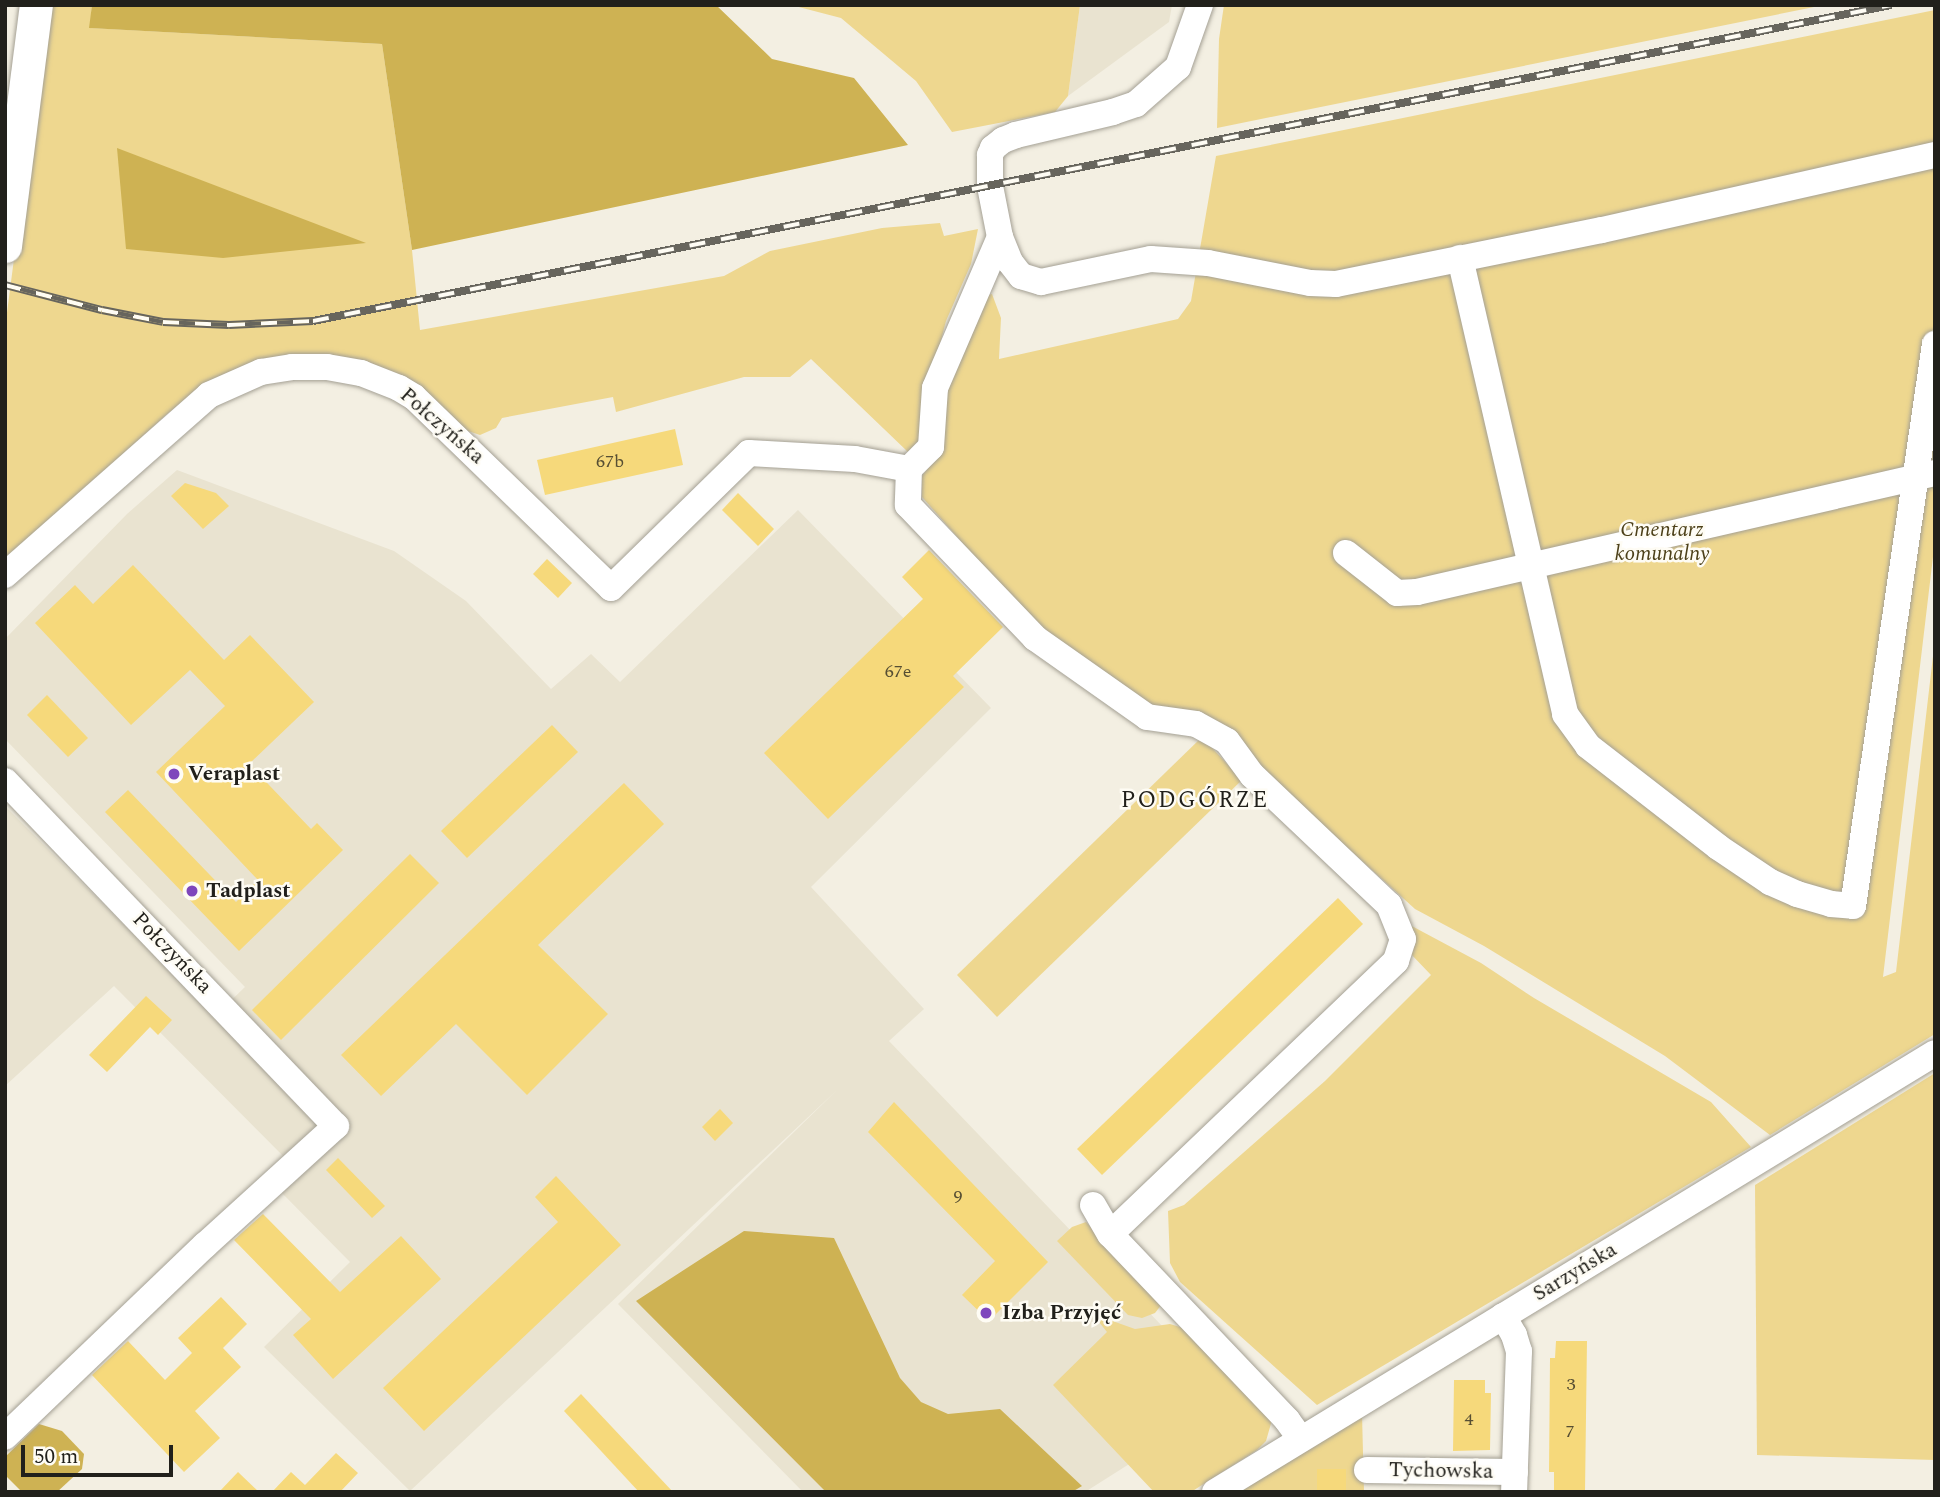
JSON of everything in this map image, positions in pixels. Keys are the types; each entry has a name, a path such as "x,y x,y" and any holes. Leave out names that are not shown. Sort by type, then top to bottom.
{"main road":[{"path":"5,246 36,5"}],"street":[{"path":"1200,5 1178,67 1136,104 1113,113 1003,139 993,148 990,155 990,187 1000,237 1010,262 1021,276 1041,282 1151,259 1208,263 1310,283 1336,284 1602,230 1935,155"},
{"path":"1000,237 935,388 931,447 909,469 908,505 1035,638 1147,717 1196,724 1227,741 1252,775 1389,905 1403,939 1396,961 1110,1234"},
{"path":"1460,258 1492,408 1532,565 1565,714 1588,746 1718,847 1770,882 1797,894 1853,906 1924,475 1935,344"},
{"name":"Połczyńska","path":"5,575 209,395 234,381 261,372 292,367 327,367 380,379 414,397 611,587 749,453 855,459 909,469"},
{"path":"1346,553 1397,593 1417,592 1924,475"},
{"name":"Połczyńska","path":"5,781 336,1126 205,1245 5,1437"},
{"name":"Sarzyńska","path":"1215,1492 1935,1053"},
{"path":"1093,1205 1110,1234 1287,1420 1300,1438"},
{"name":"Tychowska","path":"1367,1470 1515,1482 1519,1351 1514,1335 1503,1316"}],"shaded area":[{"path":"92,5 716,5 772,59 854,78 908,145 412,250 382,44 89,28"},
{"path":"1080,5 1172,5 1169,22 1068,96"},
{"path":"117,148 366,243 223,258 126,249"},
{"path":"177,470 394,551 466,601 551,689 591,654 620,682 798,510 991,708 811,887 924,1009 889,1041 1232,1399 1085,1492 803,1492 618,1304 837,1090 410,1491 264,1347 350,1262 279,1190 299,1172 114,986 5,1086 5,806 215,1016 245,987 5,739 5,639 127,514"},
{"path":"744,1231 834,1238 900,1378 921,1402 948,1414 1000,1409 1082,1486 1072,1492 826,1492 636,1301"},
{"path":"39,1424 62,1431 84,1454 82,1469 57,1492 22,1492 5,1475 5,1457"}],"green space":[{"path":"47,5 92,5 90,28 382,44 412,250 420,330 724,276 770,251 882,228 940,223 944,236 978,229 971,264 946,321 926,398 922,437 908,452 811,359 790,377 744,377 616,412 613,397 502,418 496,428 480,435 465,430 437,403 267,360 229,372 204,386 167,414 5,562 5,328"},
{"path":"791,5 1080,5 1068,96 1055,112 952,132 916,81 841,18"},
{"path":"1224,5 1824,5 1217,128 1219,39"},
{"name":"Cmentarz komunalny","path":"1935,10 1935,540 1883,977 1896,972 1935,639 1935,1034 1770,1135 1665,1056 1484,946 1415,909 1266,774 1161,713 1047,639 922,497 922,476 941,450 943,391 988,295 992,294 1001,318 999,359 1178,319 1191,301 1216,156"},
{"path":"1202,737 1242,780 997,1017 957,975"},
{"path":"1408,924 1481,963 1534,998 1711,1102 1751,1147 1317,1405 1180,1282 1170,1263 1168,1211 1184,1205 1325,1081 1431,975 1409,952"},
{"path":"1935,1073 1935,1460 1757,1455 1755,1185"},
{"path":"1086,1222 1162,1304 1155,1313 1142,1318 1128,1315 1057,1241 1072,1227"},
{"path":"1104,1318 1135,1329 1170,1324 1193,1331 1272,1420 1266,1441 1257,1450 1191,1492 1154,1492 1053,1385 1107,1332 1099,1322"},
{"path":"1362,1414 1364,1492 1240,1492"}],"building":[{"path":"675,429 683,465 545,495 537,460"},
{"path":"185,483 216,493 229,506 203,529 171,496"},
{"path":"738,493 774,529 758,546 722,510"},
{"path":"929,550 1003,627 953,676 964,687 828,819 764,753 923,599 902,577"},
{"path":"547,559 572,583 558,598 533,574"},
{"path":"133,565 224,660 250,635 314,702 249,764 311,829 317,823 343,850 239,951 105,812 128,790 236,902 258,880 156,772 225,706 190,670 131,725 35,623 75,585 93,604"},
{"path":"47,695 88,738 68,757 27,715"},
{"path":"552,725 578,752 467,858 441,831"},
{"path":"624,783 664,824 538,945 608,1014 527,1095 456,1024 381,1096 341,1055"},
{"path":"410,854 439,883 281,1040 252,1010"},
{"path":"1338,898 1363,924 1102,1175 1077,1149"},
{"path":"146,996 172,1020 158,1035 150,1027 107,1072 89,1055"},
{"path":"894,1102 1048,1262 989,1321 962,1295 995,1261 868,1132"},
{"path":"720,1109 733,1123 715,1141 702,1127"},
{"path":"338,1158 385,1206 372,1218 326,1170"},
{"path":"556,1176 621,1245 424,1431 383,1388 558,1222 535,1197"},
{"path":"263,1214 340,1292 401,1236 441,1279 333,1379 293,1335 311,1319 234,1240"},
{"path":"221,1297 247,1324 223,1348 241,1367 195,1411 220,1438 184,1472 92,1375 128,1341 165,1380 192,1353 178,1338"},
{"path":"1556,1341 1587,1341 1585,1492 1554,1492 1554,1472 1549,1472 1550,1358 1555,1358"},
{"path":"1454,1380 1485,1380 1485,1393 1491,1393 1490,1450 1453,1451"},
{"path":"581,1394 673,1492 639,1492 564,1411"},
{"path":"336,1453 358,1473 340,1492 272,1492 291,1472 305,1485"},
{"path":"1317,1469 1346,1469 1346,1492 1317,1492"},
{"path":"238,1472 259,1492 219,1492"}],"railway":[{"path":"5,285 102,310 163,322 229,325 313,321 1892,5"}],"place":[{"name":"Veraplast","path":"174,774"},
{"name":"Tadplast","path":"192,891"},
{"name":"Izba Przyjęć","path":"986,1313"}],"district":[{"name":"PODGÓRZE","path":"1195,801"}]}
